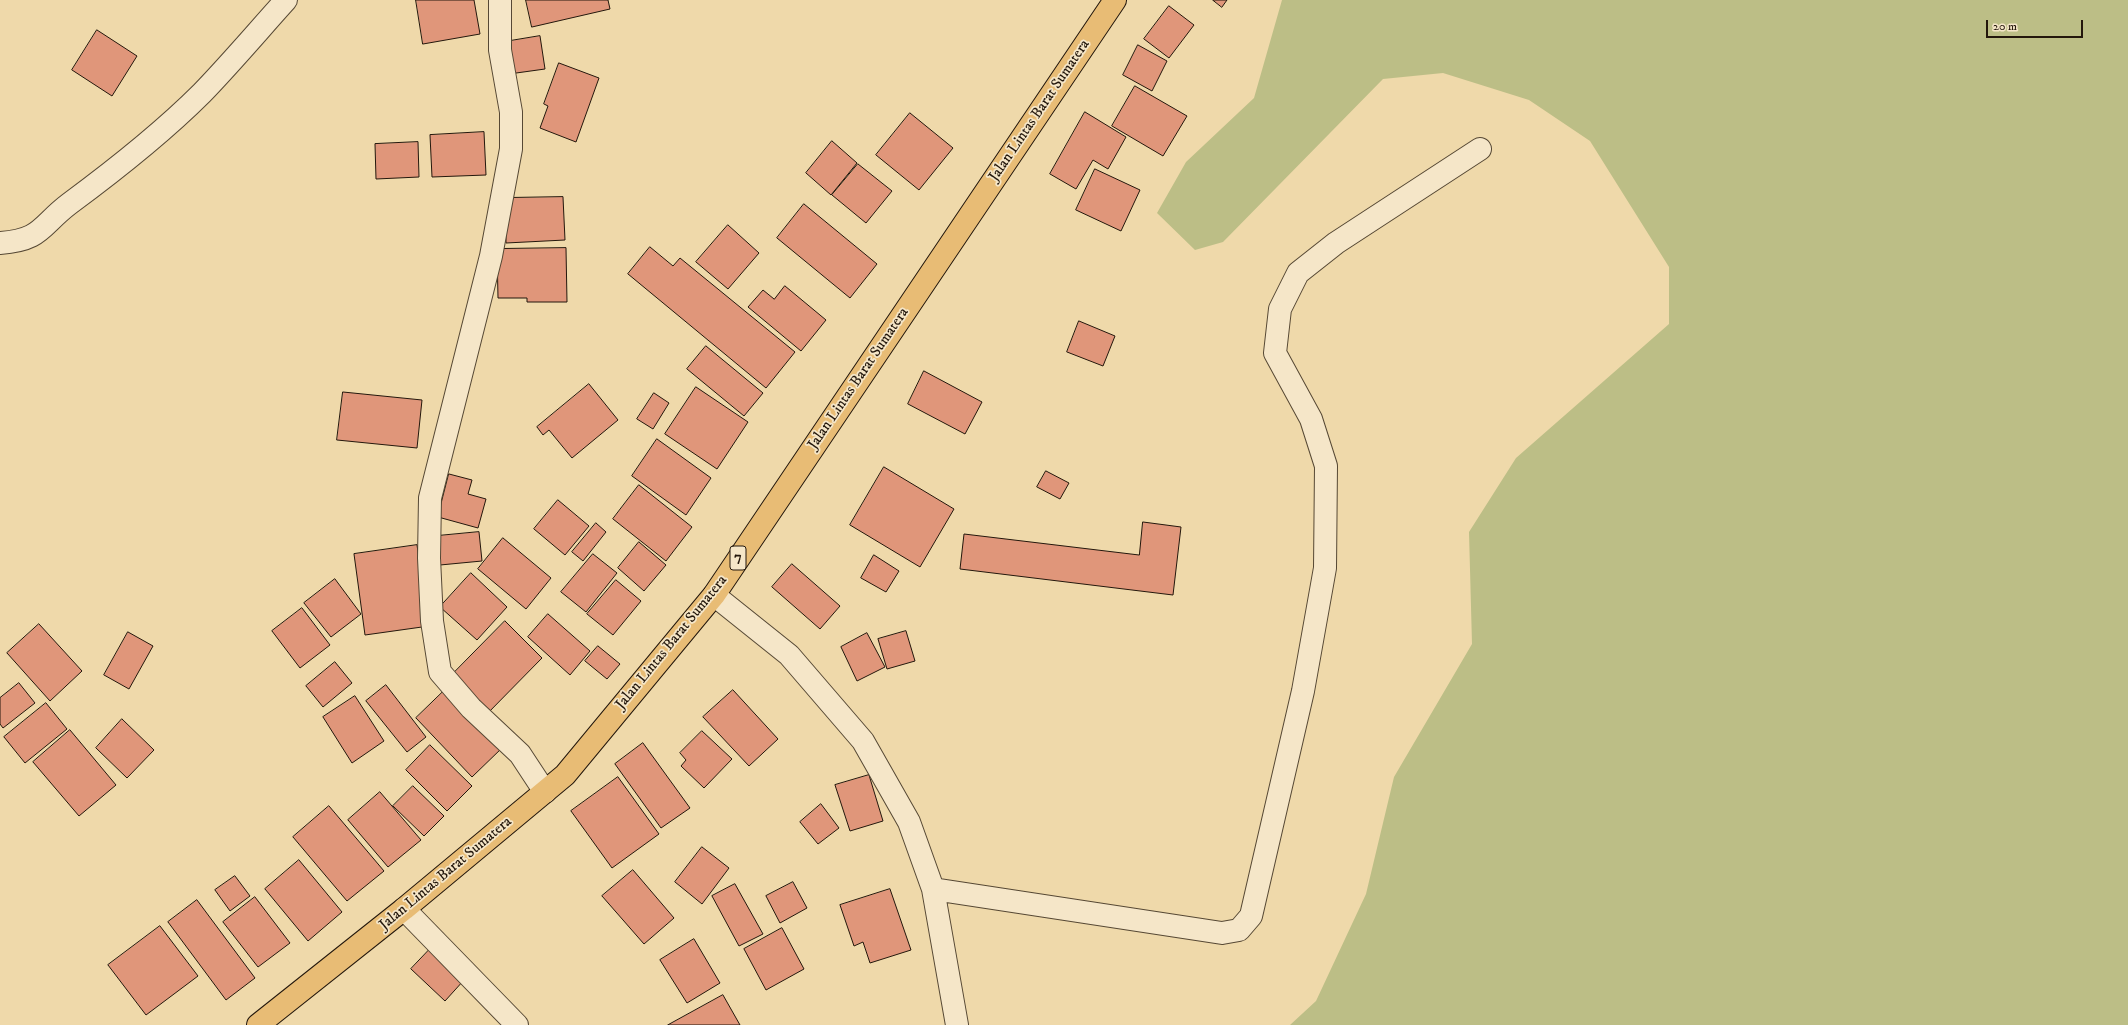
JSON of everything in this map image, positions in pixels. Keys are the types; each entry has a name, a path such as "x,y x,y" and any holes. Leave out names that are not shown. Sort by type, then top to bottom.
{"highway":[{"name":"Jalan Lintas Barat Sumatera","path":"258,1025 404,909 565,775 714,595 1115,0"}],"street":[{"path":"0,243 31,238 43,229 62,209 124,164 202,93 286,0"},
{"path":"500,0 500,50 511,112 511,149 491,256 430,498 429,558 432,620 440,672 471,708 520,754 545,792"},
{"path":"933,889 1222,933 1239,930 1251,916 1302,691 1325,568 1326,466 1311,419 1275,353 1280,309 1298,273 1336,243 1480,149"},
{"path":"714,595 789,655 863,741 909,822 933,889 956,1025"},
{"path":"404,909 517,1025"}],"green space":[{"path":"1282,0 2128,0 2128,1025 1290,1025 1316,1001 1366,894 1394,777 1472,644 1469,532 1516,458 1669,324 1669,267 1590,141 1529,100 1443,73 1383,79 1223,242 1195,250 1157,213 1186,162 1254,98"}],"building":[{"path":"416,0 474,0 480,34 423,44"},
{"path":"526,0 608,0 610,9 532,27"},
{"path":"1213,0 1227,0 1222,7"},
{"path":"1169,6 1194,25 1169,58 1144,39"},
{"path":"97,30 137,56 112,96 72,70"},
{"path":"540,36 545,69 509,74 504,42"},
{"path":"1138,45 1167,61 1152,91 1123,75"},
{"path":"559,63 599,78 576,142 540,128 548,106 544,104"},
{"path":"1135,86 1187,116 1163,156 1112,126"},
{"path":"1085,112 1126,137 1108,169 1093,160 1076,189 1050,174"},
{"path":"910,113 953,148 919,190 876,155"},
{"path":"484,132 486,175 432,177 430,135"},
{"path":"832,141 857,163 831,195 806,173"},
{"path":"418,142 419,177 376,179 375,144"},
{"path":"858,164 892,191 866,223 832,195"},
{"path":"1095,169 1140,190 1121,231 1076,210"},
{"path":"563,197 565,240 506,243 505,198"},
{"path":"804,204 877,264 850,298 777,238"},
{"path":"728,225 759,253 728,289 696,262"},
{"path":"650,247 673,266 680,258 795,352 766,388 628,274"},
{"path":"566,248 567,302 527,302 527,298 498,298 497,249"},
{"path":"785,286 826,320 801,351 748,307 763,290 774,299"},
{"path":"1079,321 1115,336 1103,366 1067,352"},
{"path":"706,346 763,393 744,416 687,369"},
{"path":"924,371 982,402 965,434 908,404"},
{"path":"589,384 618,420 572,458 549,430 543,435 537,427"},
{"path":"696,387 748,422 717,469 665,434"},
{"path":"343,392 422,400 417,448 337,440"},
{"path":"654,393 669,403 653,429 637,419"},
{"path":"657,439 711,478 686,515 632,476"},
{"path":"884,467 954,509 920,567 850,525"},
{"path":"1046,471 1069,483 1060,499 1037,487"},
{"path":"449,474 472,480 468,494 486,499 478,528 438,517"},
{"path":"639,485 692,527 666,561 613,519"},
{"path":"558,500 589,526 565,555 534,529"},
{"path":"1143,522 1181,527 1173,595 960,569 964,534 1139,555"},
{"path":"596,523 606,532 583,561 572,552"},
{"path":"479,532 482,561 440,565 437,536"},
{"path":"503,538 551,578 526,609 478,569"},
{"path":"639,542 666,565 644,591 618,568"},
{"path":"417,545 429,626 365,635 354,554"},
{"path":"593,554 617,573 586,612 561,592"},
{"path":"874,555 899,571 886,592 861,578"},
{"path":"792,564 840,606 820,629 772,587"},
{"path":"471,573 507,607 477,640 440,607"},
{"path":"335,579 361,614 331,637 304,603"},
{"path":"616,580 641,601 613,635 587,614"},
{"path":"302,608 330,645 300,668 272,631"},
{"path":"548,614 590,651 570,675 528,637"},
{"path":"505,621 542,658 484,717 447,680"},
{"path":"39,624 82,671 50,701 7,653"},
{"path":"906,631 915,661 887,669 878,639"},
{"path":"128,632 153,646 129,689 104,675"},
{"path":"867,633 885,667 857,681 841,647"},
{"path":"598,646 620,664 607,679 585,661"},
{"path":"335,662 352,683 323,707 306,686"},
{"path":"19,683 35,703 3,728 0,724 0,698"},
{"path":"386,685 426,737 407,752 366,701"},
{"path":"447,688 503,747 472,777 416,718"},
{"path":"733,690 778,739 749,766 703,717"},
{"path":"355,696 384,741 352,763 323,717"},
{"path":"46,703 67,729 25,763 4,737"},
{"path":"122,719 154,750 127,778 96,748"},
{"path":"70,730 116,785 79,816 33,762"},
{"path":"702,731 732,759 704,788 681,766 686,760 680,753"},
{"path":"643,743 690,808 661,828 615,764"},
{"path":"430,745 472,786 447,811 406,770"},
{"path":"869,775 883,821 850,831 835,785"},
{"path":"618,777 659,834 612,868 571,811"},
{"path":"413,786 444,816 424,836 393,806"},
{"path":"380,792 421,840 388,867 348,820"},
{"path":"821,804 839,828 818,844 800,822"},
{"path":"329,806 384,871 347,901 293,837"},
{"path":"702,847 729,868 702,904 675,882"},
{"path":"299,860 342,912 308,941 265,889"},
{"path":"633,870 674,918 644,944 602,896"},
{"path":"235,876 250,896 230,911 215,890"},
{"path":"793,882 807,908 780,923 766,896"},
{"path":"735,884 763,934 739,946 712,896"},
{"path":"890,889 911,950 870,963 863,942 854,946 840,905"},
{"path":"255,897 290,943 258,967 223,922"},
{"path":"197,900 255,978 226,1000 168,922"},
{"path":"160,926 198,976 146,1015 108,965"},
{"path":"782,928 804,969 766,990 744,949"},
{"path":"694,939 720,983 687,1003 660,960"},
{"path":"430,949 464,980 445,1001 411,969"},
{"path":"723,995 740,1025 668,1025"}]}
